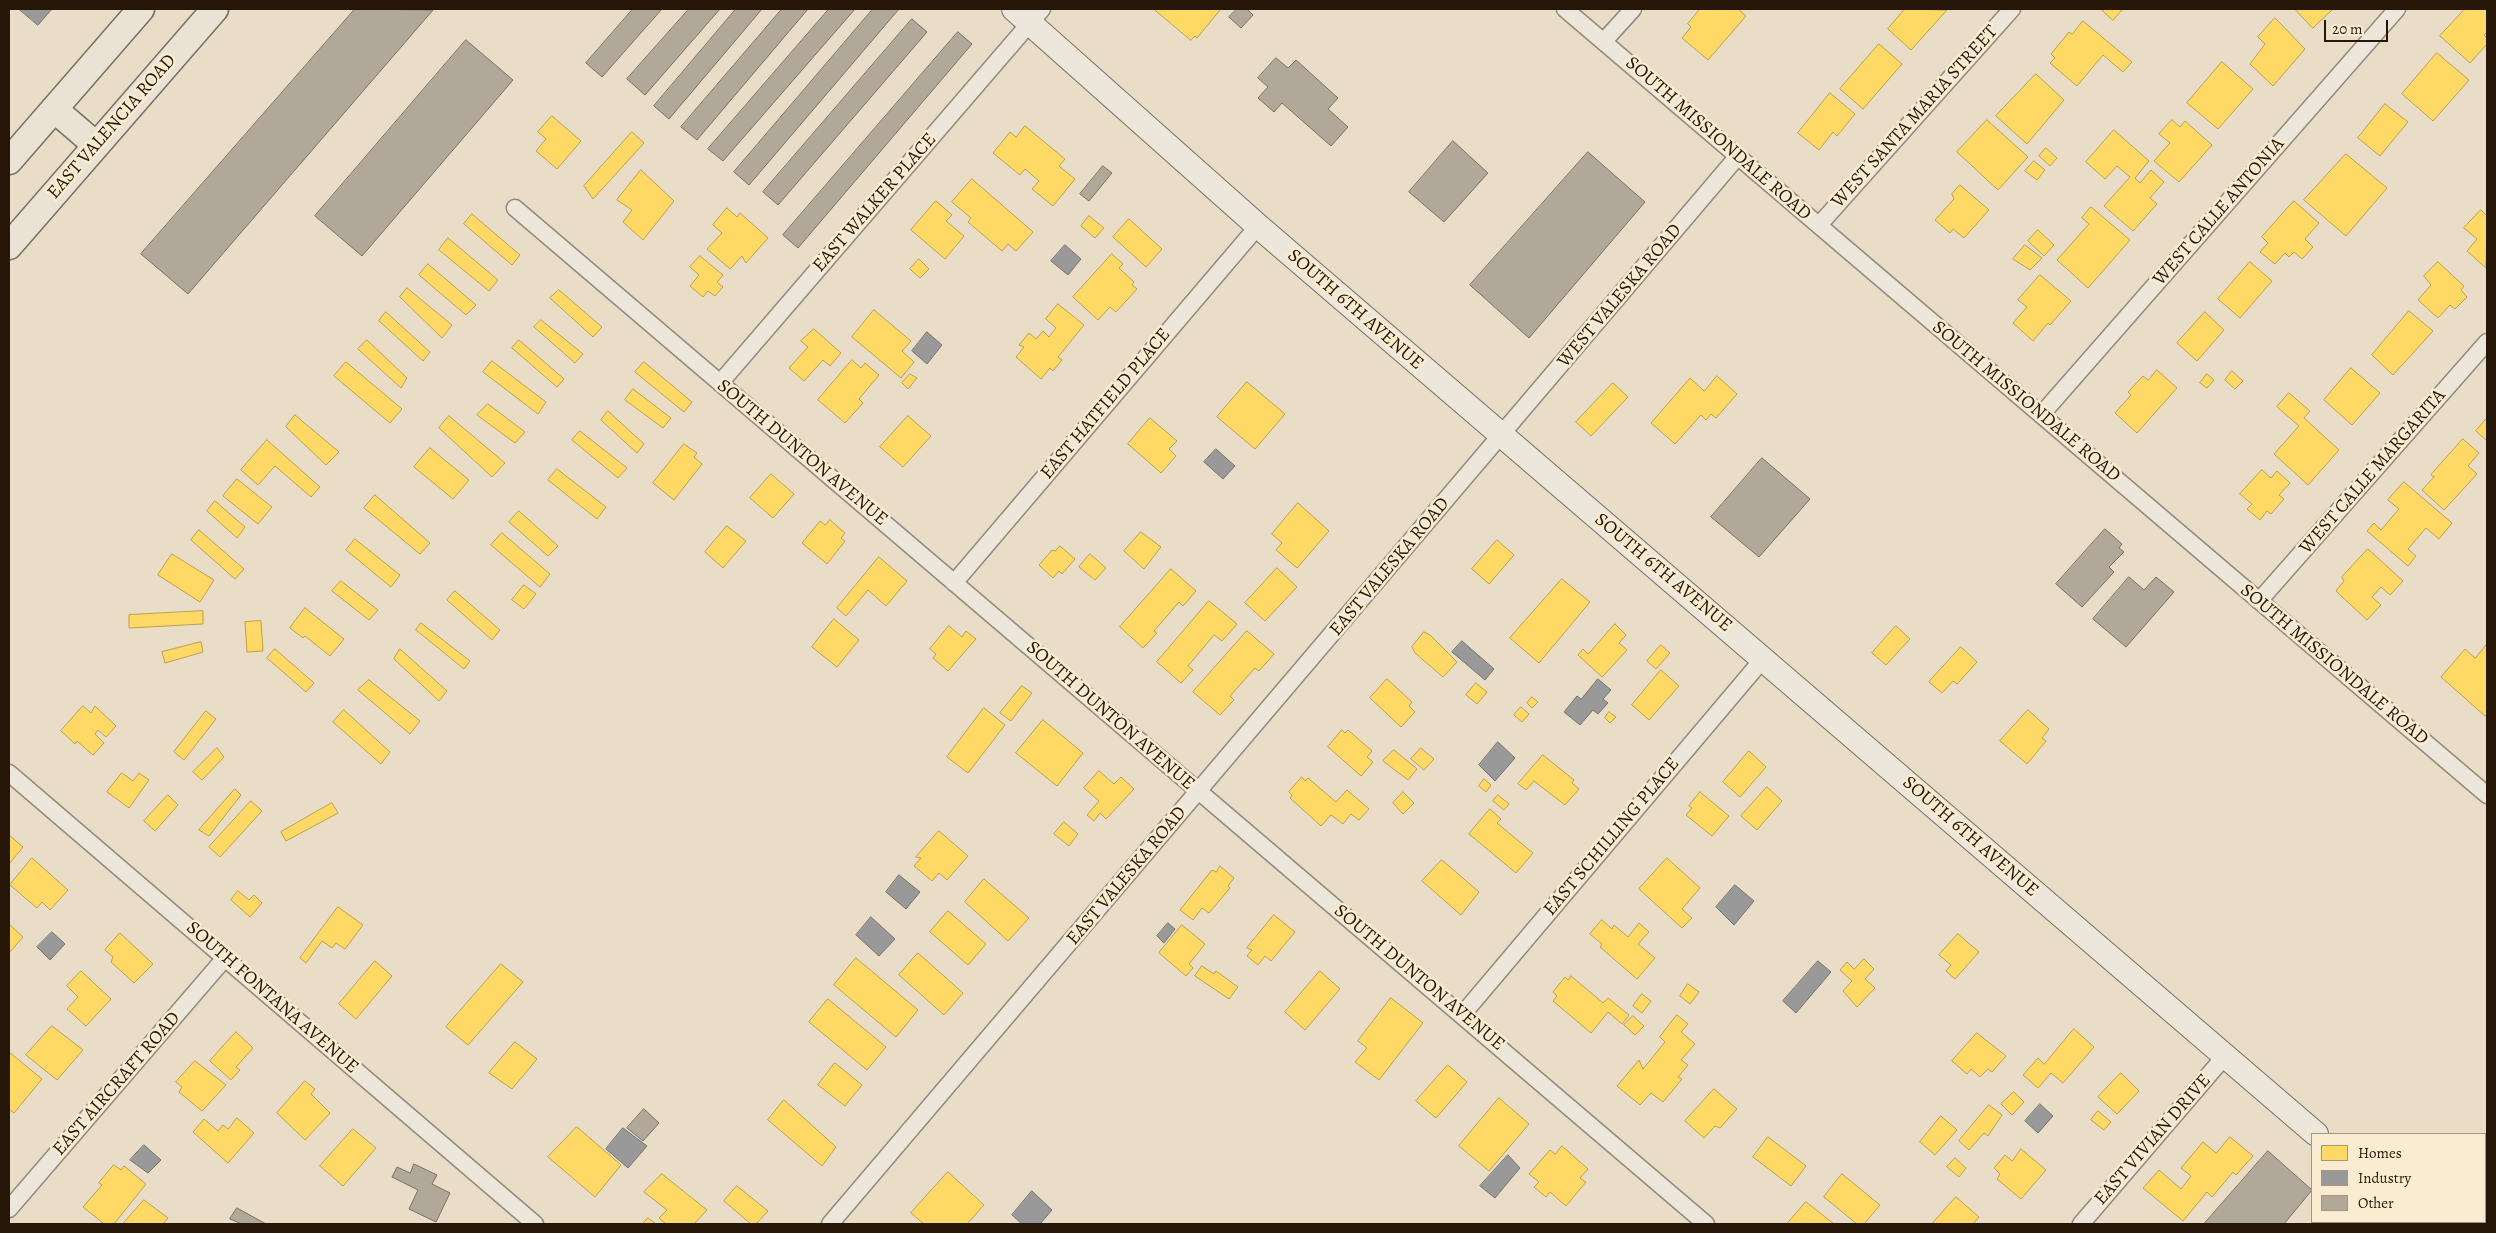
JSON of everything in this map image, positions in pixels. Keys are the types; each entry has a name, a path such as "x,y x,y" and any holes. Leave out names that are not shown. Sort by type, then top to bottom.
{"main road":[{"path":"9,161 141,9"},
{"name":"EAST VALENCIA ROAD","path":"9,246 215,9"},
{"path":"54,109 96,146"}],"street":[{"name":"SOUTH MISSIONDALE ROAD","path":"1566,9 2259,601 2486,790"},
{"path":"1604,41 1633,9"},
{"name":"WEST SANTA MARIA STREET","path":"1819,225 2012,9"},
{"name":"WEST CALLE ANTONIA","path":"2041,414 2397,9"},
{"name":"SOUTH 6TH AVENUE","path":"1029,13 1258,226 2315,1133"},
{"name":"EAST WALKER PLACE","path":"720,383 1029,13"},
{"name":"WEST VALESKA ROAD","path":"1502,435 1738,156"},
{"name":"SOUTH DUNTON AVENUE","path":"514,208 1462,1014 1706,1224"},
{"name":"EAST HATFIELD PLACE","path":"954,583 1258,226"},
{"name":"WEST CALLE MARGARITA","path":"2259,601 2487,342"},
{"name":"EAST VALESKA ROAD","path":"830,1224 1502,435"},
{"name":"EAST SCHILLING PLACE","path":"1462,1014 1763,659"},
{"name":"SOUTH FONTANA AVENUE","path":"9,773 535,1224"},
{"name":"EAST AIRCRAFT ROAD","path":"9,1209 225,958"},
{"name":"EAST VIVIAN DRIVE","path":"2081,1224 2225,1056"}],"building: Homes":[{"path":"1154,9 1220,10 1197,38 1195,36 1191,40"},
{"path":"1700,9 1738,9 1746,16 1708,60 1682,38 1691,27 1688,24"},
{"path":"1905,9 1947,10 1911,50 1888,29"},
{"path":"2101,9 2123,9 2113,20"},
{"path":"2295,9 2333,9 2313,28"},
{"path":"2465,9 2487,9 2487,32 2484,35 2487,38 2487,44 2470,63 2440,36"},
{"path":"2275,18 2305,49 2273,86 2250,64 2265,44 2258,37"},
{"path":"2083,21 2132,62 2123,72 2103,55 2077,86 2050,63 2055,58 2051,54 2069,32 2072,34"},
{"path":"1879,44 1902,64 1863,109 1840,89"},
{"path":"2437,53 2469,80 2433,121 2402,94"},
{"path":"2222,62 2253,89 2218,129 2187,103"},
{"path":"2036,74 2064,100 2027,144 1996,116"},
{"path":"1830,93 1855,114 1837,136 1833,132 1819,150 1798,133"},
{"path":"2385,104 2408,122 2380,156 2358,138"},
{"path":"552,116 581,141 557,169 536,151 546,139 538,132"},
{"path":"1987,120 2028,157 1998,190 1957,152"},
{"path":"2172,120 2180,127 2185,121 2212,145 2179,182 2154,161 2170,143 2159,134"},
{"path":"1025,126 1065,159 1059,166 1075,179 1053,206 1032,189 1039,181 1025,169 1020,175 993,153 1010,132 1016,137"},
{"path":"2114,130 2149,161 2135,178 2140,183 2151,170 2164,182 2150,198 2157,204 2133,231 2104,206 2130,177 2117,166 2105,179 2086,162"},
{"path":"632,132 644,143 593,199 584,186"},
{"path":"2046,148 2057,158 2050,166 2039,156"},
{"path":"2346,154 2387,188 2346,236 2304,200"},
{"path":"2034,161 2045,170 2037,180 2025,171"},
{"path":"641,170 674,201 643,240 623,222 632,210 617,200"},
{"path":"972,179 1033,232 1016,251 1008,244 1002,251 968,222 971,218 952,202"},
{"path":"1960,185 1989,210 1964,238 1953,229 1950,233 1935,220 1954,199 1952,194"},
{"path":"936,201 952,215 946,221 964,236 945,259 911,230"},
{"path":"2294,201 2319,223 2305,239 2313,247 2302,259 2294,252 2289,257 2285,253 2275,264 2260,252 2268,243 2262,237"},
{"path":"2091,207 2130,240 2088,288 2057,260 2089,224 2082,218"},
{"path":"727,208 737,217 740,213 768,238 746,263 742,256 730,269 707,249 722,233 713,225"},
{"path":"2481,210 2487,216 2486,268 2467,251 2477,239 2464,228"},
{"path":"472,214 520,255 512,265 464,224"},
{"path":"1089,216 1104,228 1095,238 1081,226"},
{"path":"1129,219 1162,249 1146,267 1113,237"},
{"path":"2038,230 2054,245 2044,256 2028,241"},
{"path":"448,238 498,280 489,291 439,250"},
{"path":"2025,245 2042,258 2030,270 2013,259"},
{"path":"1112,254 1123,264 1119,268 1134,282 1132,285 1137,289 1116,312 1110,307 1098,320 1073,297"},
{"path":"700,256 723,275 717,282 723,287 715,296 708,291 703,297 690,286 699,275 690,267"},
{"path":"919,259 929,269 920,278 910,269"},
{"path":"2250,262 2272,281 2240,318 2218,299"},
{"path":"2438,262 2464,286 2461,290 2467,297 2455,309 2450,305 2438,318 2418,300 2431,285 2424,276"},
{"path":"428,264 476,305 466,315 419,275"},
{"path":"2040,275 2071,301 2050,325 2048,323 2033,341 2013,323 2027,307 2018,300"},
{"path":"407,288 452,325 442,338 400,297"},
{"path":"559,290 602,327 593,337 550,298"},
{"path":"1058,304 1084,325 1058,357 1062,360 1053,371 1050,368 1041,379 1016,357 1024,347 1019,345 1029,333 1036,339 1043,331 1049,337 1056,328 1046,319"},
{"path":"874,310 911,341 902,351 914,362 901,378 852,337"},
{"path":"2409,311 2433,331 2393,375 2372,355"},
{"path":"386,312 430,352 423,361 379,321"},
{"path":"2205,312 2224,330 2197,361 2177,343"},
{"path":"541,320 583,354 575,363 534,327"},
{"path":"814,329 841,353 830,366 823,360 804,381 789,368 808,347 801,341"},
{"path":"367,340 407,378 401,388 358,349"},
{"path":"519,340 564,379 557,387 512,348"},
{"path":"852,360 861,368 865,363 879,375 859,399 863,403 845,423 818,400"},
{"path":"492,361 546,402 538,414 483,372"},
{"path":"346,362 402,409 390,423 334,376"},
{"path":"644,362 692,402 684,412 635,372"},
{"path":"2351,368 2380,393 2352,425 2324,400"},
{"path":"2157,370 2177,388 2137,433 2115,413 2131,395 2128,392 2143,376 2148,380"},
{"path":"2232,371 2243,381 2235,389 2225,380"},
{"path":"910,374 917,378 908,389 902,383"},
{"path":"2207,374 2214,380 2207,388 2200,383"},
{"path":"1717,376 1737,394 1716,418 1711,414 1706,420 1701,415 1675,444 1651,423 1690,378 1704,391"},
{"path":"1247,382 1285,414 1255,449 1217,417"},
{"path":"1613,383 1628,397 1591,436 1576,422"},
{"path":"633,389 671,418 663,428 625,400"},
{"path":"2289,393 2310,411 2304,418 2339,450 2308,485 2274,454 2299,426 2277,407"},
{"path":"488,404 525,432 515,443 477,415"},
{"path":"608,411 644,444 637,453 601,420"},
{"path":"295,415 339,452 326,465 286,427"},
{"path":"449,416 505,463 492,477 439,428"},
{"path":"908,416 931,436 903,467 880,447"},
{"path":"1150,418 1177,441 1169,449 1176,456 1161,473 1128,444"},
{"path":"2487,418 2487,441 2476,431"},
{"path":"580,431 627,468 618,478 572,440"},
{"path":"2463,439 2479,453 2468,466 2477,474 2444,510 2422,490 2434,477 2431,475"},
{"path":"267,440 320,487 311,497 275,466 258,485 241,470"},
{"path":"684,444 697,453 694,457 702,464 674,500 653,483"},
{"path":"430,448 469,480 453,499 414,467"},
{"path":"557,469 606,507 597,519 548,480"},
{"path":"2262,470 2271,478 2277,471 2290,483 2279,495 2284,499 2271,514 2267,511 2260,520 2247,509 2252,504 2240,494"},
{"path":"771,474 794,494 773,518 750,498"},
{"path":"237,479 272,507 258,524 223,496"},
{"path":"2404,482 2452,523 2439,539 2426,528 2408,549 2416,556 2408,566 2367,531 2374,523 2381,530 2399,509 2388,500"},
{"path":"375,495 430,543 420,554 364,508"},
{"path":"215,501 245,527 237,538 207,511"},
{"path":"1298,503 1329,531 1297,568 1276,550 1282,543 1272,534"},
{"path":"519,511 558,546 548,556 509,522"},
{"path":"830,520 845,533 841,538 845,541 827,564 802,543 820,521 825,525"},
{"path":"727,526 746,541 723,568 705,552"},
{"path":"199,530 244,569 235,579 191,540"},
{"path":"1141,532 1161,547 1144,569 1124,551"},
{"path":"502,533 550,574 540,587 491,545"},
{"path":"355,539 400,575 391,587 346,550"},
{"path":"1497,540 1514,555 1489,584 1472,569"},
{"path":"1060,546 1075,559 1062,574 1059,571 1053,578 1039,565 1052,550 1055,551"},
{"path":"2368,549 2403,581 2390,595 2381,587 2372,597 2381,605 2367,620 2336,591 2344,581 2342,577"},
{"path":"172,554 214,580 200,602 158,575"},
{"path":"1090,554 1106,568 1095,580 1079,567"},
{"path":"879,557 907,581 886,606 868,590 846,616 837,608"},
{"path":"1277,568 1297,587 1265,621 1245,603"},
{"path":"1171,569 1196,591 1183,606 1179,602 1154,631 1157,633 1143,648 1120,627"},
{"path":"1562,579 1590,602 1539,663 1510,638"},
{"path":"341,581 378,610 369,620 332,591"},
{"path":"524,585 536,594 524,609 512,600"},
{"path":"455,591 500,630 492,640 447,600"},
{"path":"1209,601 1237,624 1222,641 1214,635 1188,666 1193,670 1181,683 1157,662"},
{"path":"305,608 344,639 330,656 305,636 303,638 290,628"},
{"path":"203,611 203,624 129,628 129,615"},
{"path":"834,619 859,640 837,667 812,647"},
{"path":"261,621 263,651 247,652 245,622"},
{"path":"421,623 470,661 464,669 416,630"},
{"path":"1615,624 1626,635 1619,643 1627,650 1602,677 1578,655 1583,649 1588,654"},
{"path":"949,626 962,637 966,631 976,639 948,671 933,658 936,654 930,649"},
{"path":"1896,626 1910,639 1886,665 1872,653"},
{"path":"1247,631 1274,654 1259,671 1255,668 1230,696 1234,700 1220,715 1193,692"},
{"path":"1424,632 1430,635 1457,662 1443,677 1415,653 1412,647"},
{"path":"201,642 203,652 165,663 162,652"},
{"path":"2487,644 2487,714 2485,716 2441,677 2465,649 2475,658"},
{"path":"1661,645 1670,653 1656,669 1647,661"},
{"path":"1961,647 1977,662 1957,684 1953,681 1942,693 1929,682"},
{"path":"275,649 314,683 306,692 267,658"},
{"path":"400,649 447,691 439,701 394,659"},
{"path":"1661,670 1679,686 1649,720 1632,705"},
{"path":"1387,679 1412,702 1409,706 1415,712 1401,727 1370,698"},
{"path":"369,680 420,721 410,734 358,690"},
{"path":"1476,683 1487,692 1477,704 1466,695"},
{"path":"1022,686 1032,693 1011,721 1000,713"},
{"path":"1532,697 1538,702 1532,708 1527,703"},
{"path":"83,706 91,713 95,706 116,726 106,737 98,730 95,734 104,743 93,755 77,741 75,744 61,731"},
{"path":"1521,707 1529,714 1522,722 1514,715"},
{"path":"984,708 1005,725 968,773 947,757"},
{"path":"344,710 390,752 381,764 333,722"},
{"path":"2028,710 2049,729 2042,738 2046,741 2027,764 2000,741"},
{"path":"206,711 216,719 184,760 174,752"},
{"path":"1609,712 1616,717 1610,723 1605,718"},
{"path":"1043,720 1083,753 1057,786 1016,753"},
{"path":"1342,730 1345,733 1348,730 1372,751 1367,757 1373,762 1361,776 1328,747"},
{"path":"217,748 224,757 202,780 193,772"},
{"path":"1421,748 1434,759 1424,770 1411,759"},
{"path":"1394,750 1417,769 1408,780 1383,761"},
{"path":"1749,751 1766,767 1740,797 1723,782"},
{"path":"1543,755 1574,780 1572,783 1579,789 1565,805 1534,781 1526,790 1518,784"},
{"path":"1099,771 1114,784 1121,777 1134,789 1106,819 1100,813 1094,821 1087,815 1099,801 1084,788"},
{"path":"122,773 133,781 139,773 149,780 129,808 107,792"},
{"path":"1302,777 1305,781 1308,778 1336,802 1347,790 1369,809 1359,820 1351,814 1343,824 1331,815 1321,826 1290,798 1292,795 1289,792"},
{"path":"1484,779 1491,785 1486,792 1479,786"},
{"path":"1767,787 1782,801 1757,830 1741,816"},
{"path":"235,789 241,795 209,836 199,830"},
{"path":"1403,792 1414,803 1403,814 1393,803"},
{"path":"1700,792 1729,816 1712,836 1686,815 1692,808 1689,806"},
{"path":"168,795 178,805 155,831 144,821"},
{"path":"1498,795 1509,804 1504,810 1493,801"},
{"path":"251,801 262,811 220,857 209,847"},
{"path":"332,803 338,813 286,841 281,832"},
{"path":"1490,809 1501,819 1497,823 1533,853 1516,873 1469,834"},
{"path":"1064,822 1078,834 1069,846 1054,834"},
{"path":"939,831 968,856 947,880 939,873 932,881 914,866 921,858 916,857"},
{"path":"9,835 23,847 9,864"},
{"path":"32,858 68,890 50,910 42,902 37,908 10,885"},
{"path":"1667,858 1700,888 1682,909 1692,918 1682,928 1639,889"},
{"path":"1442,860 1479,892 1461,915 1422,881"},
{"path":"1220,866 1234,878 1228,886 1230,888 1209,913 1202,908 1193,920 1180,910 1212,870 1216,872"},
{"path":"984,879 1029,918 1008,941 965,902"},
{"path":"238,891 249,900 254,895 262,903 250,917 231,900"},
{"path":"338,907 363,925 345,949 336,943 332,948 322,941 306,963 300,958"},
{"path":"948,911 986,944 968,965 930,932"},
{"path":"1274,915 1295,932 1271,961 1265,956 1258,965 1247,956 1252,950 1247,948"},
{"path":"1602,920 1612,929 1614,925 1628,937 1639,923 1649,932 1638,944 1655,958 1637,979 1600,947 1602,944 1590,934"},
{"path":"9,924 23,937 9,953"},
{"path":"1182,925 1205,944 1189,964 1193,968 1186,976 1159,953"},
{"path":"120,933 153,964 134,983 111,962 113,957 105,950"},
{"path":"1958,934 1979,952 1955,979 1946,971 1951,965 1939,955"},
{"path":"918,953 963,993 944,1015 899,975"},
{"path":"856,958 918,1010 896,1037 834,985"},
{"path":"1864,959 1874,969 1865,979 1875,988 1857,1007 1843,991 1852,981 1840,970 1847,962 1854,969"},
{"path":"375,961 392,976 356,1019 339,1004"},
{"path":"501,964 523,982 468,1045 446,1027"},
{"path":"1202,966 1214,974 1216,971 1238,987 1229,999 1195,976"},
{"path":"81,971 111,999 86,1026 67,1009 78,997 67,986"},
{"path":"1320,971 1340,989 1305,1030 1285,1012"},
{"path":"1571,976 1603,1003 1608,998 1629,1015 1622,1024 1608,1012 1591,1033 1553,1001 1557,996 1553,992 1565,977 1568,980"},
{"path":"1688,984 1699,992 1690,1004 1680,996"},
{"path":"1642,994 1651,1001 1642,1013 1633,1006"},
{"path":"1391,998 1423,1023 1379,1080 1355,1062 1367,1048 1358,1041"},
{"path":"828,999 886,1047 867,1070 809,1022"},
{"path":"1677,1015 1688,1024 1681,1032 1695,1044 1681,1060 1688,1065 1678,1077 1682,1079 1663,1102 1651,1093 1640,1105 1617,1086 1639,1060 1643,1069 1665,1042 1660,1037"},
{"path":"1633,1016 1644,1026 1635,1035 1624,1025"},
{"path":"52,1026 83,1050 57,1080 26,1055"},
{"path":"2074,1029 2094,1047 2063,1083 2051,1073 2038,1088 2023,1075 2038,1058 2044,1064"},
{"path":"236,1032 253,1048 236,1067 240,1070 231,1080 210,1061"},
{"path":"1977,1033 2006,1056 1992,1072 1988,1069 1980,1077 1971,1069 1967,1074 1952,1061"},
{"path":"515,1042 537,1059 512,1089 489,1073"},
{"path":"9,1052 42,1079 14,1113 9,1109"},
{"path":"195,1061 226,1085 202,1111 179,1092 182,1087 176,1082"},
{"path":"835,1063 862,1085 845,1106 818,1085"},
{"path":"1448,1065 1467,1082 1436,1118 1416,1101"},
{"path":"2121,1073 2139,1091 2117,1114 2098,1097"},
{"path":"305,1081 315,1089 311,1094 330,1113 305,1140 277,1113"},
{"path":"1714,1089 1737,1109 1720,1128 1715,1126 1704,1138 1685,1121"},
{"path":"2014,1092 2024,1102 2012,1115 2001,1104"},
{"path":"1499,1098 1529,1124 1489,1171 1459,1146"},
{"path":"784,1100 836,1147 822,1166 768,1120"},
{"path":"1989,1105 2002,1115 1988,1136 1984,1133 1969,1150 1959,1141"},
{"path":"2098,1111 2111,1122 2104,1130 2091,1120"},
{"path":"1941,1116 1957,1130 1935,1155 1920,1142"},
{"path":"237,1118 254,1133 228,1163 193,1132 204,1119 218,1131 223,1125 228,1129"},
{"path":"577,1127 621,1165 595,1197 548,1157"},
{"path":"353,1129 376,1148 343,1186 320,1166"},
{"path":"1768,1137 1806,1166 1791,1186 1753,1157"},
{"path":"2230,1137 2253,1156 2236,1175 2233,1172 2212,1197 2207,1192 2183,1221 2143,1188 2159,1170 2181,1189 2191,1176 2181,1168 2203,1142 2216,1153"},
{"path":"1562,1146 1588,1169 1580,1178 1586,1182 1566,1206 1550,1192 1546,1197 1534,1187 1539,1182 1529,1174 1550,1150 1555,1154"},
{"path":"2021,1149 2046,1170 2021,1199 1997,1179 2000,1174 1994,1168 2005,1155 2012,1161"},
{"path":"1955,1158 1966,1168 1959,1177 1947,1167"},
{"path":"114,1165 121,1170 124,1166 146,1184 114,1224 104,1224 83,1207 102,1185 99,1183"},
{"path":"948,1172 984,1205 967,1224 924,1224 911,1213"},
{"path":"662,1174 707,1210 694,1224 666,1224 659,1218 667,1210 644,1192"},
{"path":"1842,1174 1880,1205 1864,1224 1857,1224 1824,1197"},
{"path":"737,1186 768,1211 756,1224 751,1224 724,1201"},
{"path":"1956,1197 1979,1217 1973,1224 1932,1224"},
{"path":"144,1200 168,1218 163,1224 123,1224"},
{"path":"1806,1202 1834,1224 1787,1224"},
{"path":"648,1218 656,1224 643,1224"}],"building: Industry":[{"path":"19,9 52,9 38,25"},
{"path":"1065,245 1081,259 1068,275 1051,261"},
{"path":"927,332 942,345 927,364 912,351"},
{"path":"1216,449 1235,466 1223,479 1204,462"},
{"path":"1462,641 1494,669 1485,680 1452,652"},
{"path":"1598,679 1611,690 1603,699 1608,703 1598,714 1593,710 1580,725 1564,712 1577,696 1581,699"},
{"path":"1498,742 1515,758 1495,781 1479,765"},
{"path":"899,875 920,892 906,909 886,892"},
{"path":"1735,885 1754,901 1734,925 1716,907"},
{"path":"871,917 895,939 879,956 856,935"},
{"path":"1168,923 1175,929 1164,943 1157,936"},
{"path":"52,932 65,944 50,960 37,947"},
{"path":"1818,961 1831,972 1796,1013 1783,1001"},
{"path":"2040,1104 2053,1116 2038,1133 2025,1121"},
{"path":"623,1128 647,1146 628,1168 606,1149"},
{"path":"144,1145 161,1160 148,1173 130,1160"},
{"path":"1508,1155 1520,1168 1495,1198 1480,1186"},
{"path":"1032,1191 1052,1210 1040,1224 1022,1224 1012,1215"}],"building: Other":[{"path":"355,9 433,10 188,294 141,254"},
{"path":"633,9 662,9 602,77 586,63"},
{"path":"689,9 720,9 645,95 627,79"},
{"path":"736,9 762,9 669,119 654,106"},
{"path":"782,9 808,9 697,140 681,127"},
{"path":"829,9 855,9 723,161 708,149"},
{"path":"873,9 899,9 749,185 734,172"},
{"path":"1237,9 1247,9 1253,15 1241,28 1229,17"},
{"path":"912,19 927,32 778,205 763,192"},
{"path":"958,32 972,44 798,248 783,235"},
{"path":"466,40 513,80 362,256 315,216"},
{"path":"1276,58 1288,68 1296,60 1338,98 1328,109 1348,127 1331,146 1282,103 1274,112 1258,98 1268,87 1258,78"},
{"path":"1453,141 1488,173 1444,222 1409,192"},
{"path":"1588,152 1645,202 1529,338 1470,285"},
{"path":"1103,166 1112,173 1089,201 1080,194"},
{"path":"1762,458 1810,499 1759,557 1711,517"},
{"path":"2105,529 2122,544 2119,548 2124,552 2109,567 2114,572 2082,607 2056,584"},
{"path":"2129,577 2144,590 2156,577 2174,592 2126,647 2093,619"},
{"path":"644,1109 659,1123 643,1141 627,1128"},
{"path":"2268,1151 2311,1189 2284,1224 2204,1224"},
{"path":"414,1164 437,1175 432,1184 450,1193 436,1222 409,1209 418,1190 392,1177 397,1167 410,1173"},
{"path":"237,1208 266,1224 242,1224 230,1219"}]}
